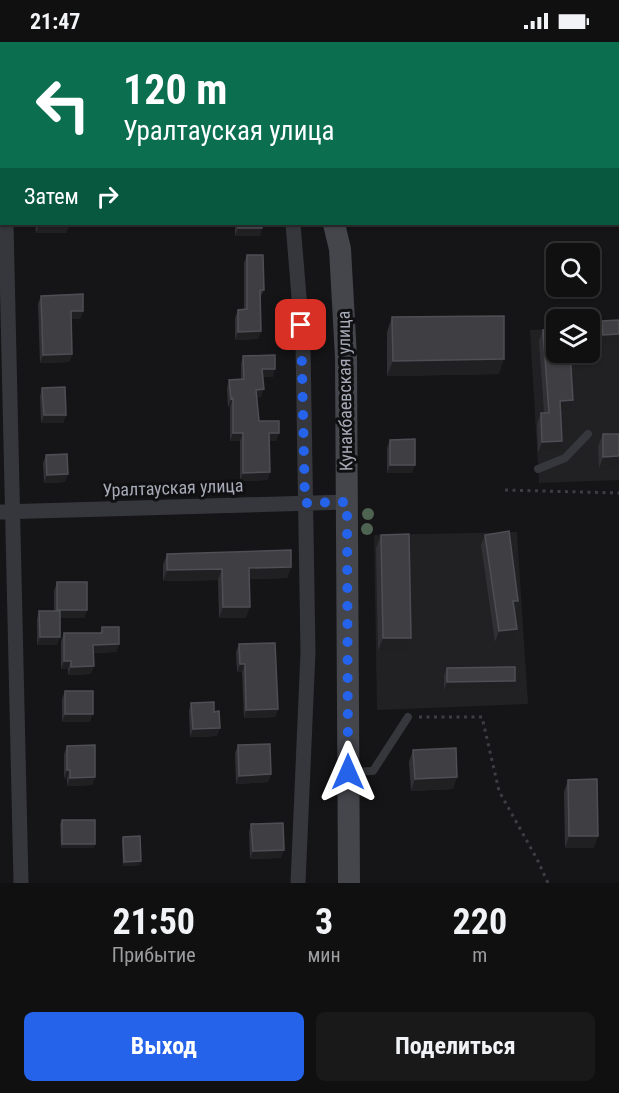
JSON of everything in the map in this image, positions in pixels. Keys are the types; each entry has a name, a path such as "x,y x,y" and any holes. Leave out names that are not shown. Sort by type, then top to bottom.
{"main road":[{"name":"Кунакбаевская улица","path":"334,225 340,249 346,357 349,883"}],"street":[{"path":"6,225 6,512 21,883"},
{"path":"293,225 303,345 308,652 298,883"},
{"name":"Уралтауская улица","path":"6,512 347,502"}],"lane":[{"path":"538,469 565,458 588,434"},
{"path":"348,772 374,771 408,717"}],"path":[{"path":"505,490 619,493"},
{"path":"408,717 482,717 499,791 548,883"}],"shaded area":[{"path":"619,327 619,480 539,483 530,330 546,329 546,363 600,363 600,328"},
{"path":"517,532 528,704 377,710 374,535"}],"building":[{"path":"238,225 262,225 262,228 238,228"},
{"path":"247,255 263,255 264,290 260,290 261,331 238,332 238,310 247,309"},
{"path":"83,294 83,311 71,311 72,354 43,355 41,296"},
{"path":"504,316 504,359 393,361 392,317"},
{"path":"619,320 619,334 603,335 602,321"},
{"path":"543,330 546,330 546,363 571,363 573,400 560,401 562,441 542,442 541,413 549,413"},
{"path":"275,355 275,369 262,369 264,389 256,390 259,421 279,421 279,433 269,433 270,472 243,473 243,433 233,433 233,398 231,399 229,380 244,379 243,356"},
{"path":"65,387 66,415 44,415 42,388"},
{"path":"603,434 619,434 619,456 603,457"},
{"path":"415,439 415,465 390,465 390,440"},
{"path":"67,454 68,474 47,475 46,455"},
{"path":"509,531 518,601 513,601 517,629 499,631 485,535"},
{"path":"409,534 411,638 383,638 381,535"},
{"path":"291,550 291,567 249,568 250,607 223,607 222,569 167,570 167,554"},
{"path":"57,582 87,582 87,610 57,610"},
{"path":"39,611 60,611 60,637 40,637"},
{"path":"102,627 119,627 119,644 93,645 94,666 71,667 71,661 64,661 64,633 102,633"},
{"path":"275,643 278,709 246,710 245,664 240,664 239,644"},
{"path":"515,667 515,681 447,682 447,668"},
{"path":"65,691 93,691 93,714 65,714"},
{"path":"214,702 214,712 219,711 220,728 193,729 191,703"},
{"path":"270,744 271,774 239,776 238,745"},
{"path":"95,745 95,777 70,778 70,770 67,770 67,746"},
{"path":"456,748 457,777 415,779 413,750"},
{"path":"597,779 598,836 569,836 568,780"},
{"path":"62,820 95,820 95,844 62,844"},
{"path":"283,823 284,850 253,851 251,824"},
{"path":"140,836 141,861 124,862 123,837"}],"route":[{"path":"301,325 305,503 347,502 348,772"}]}
